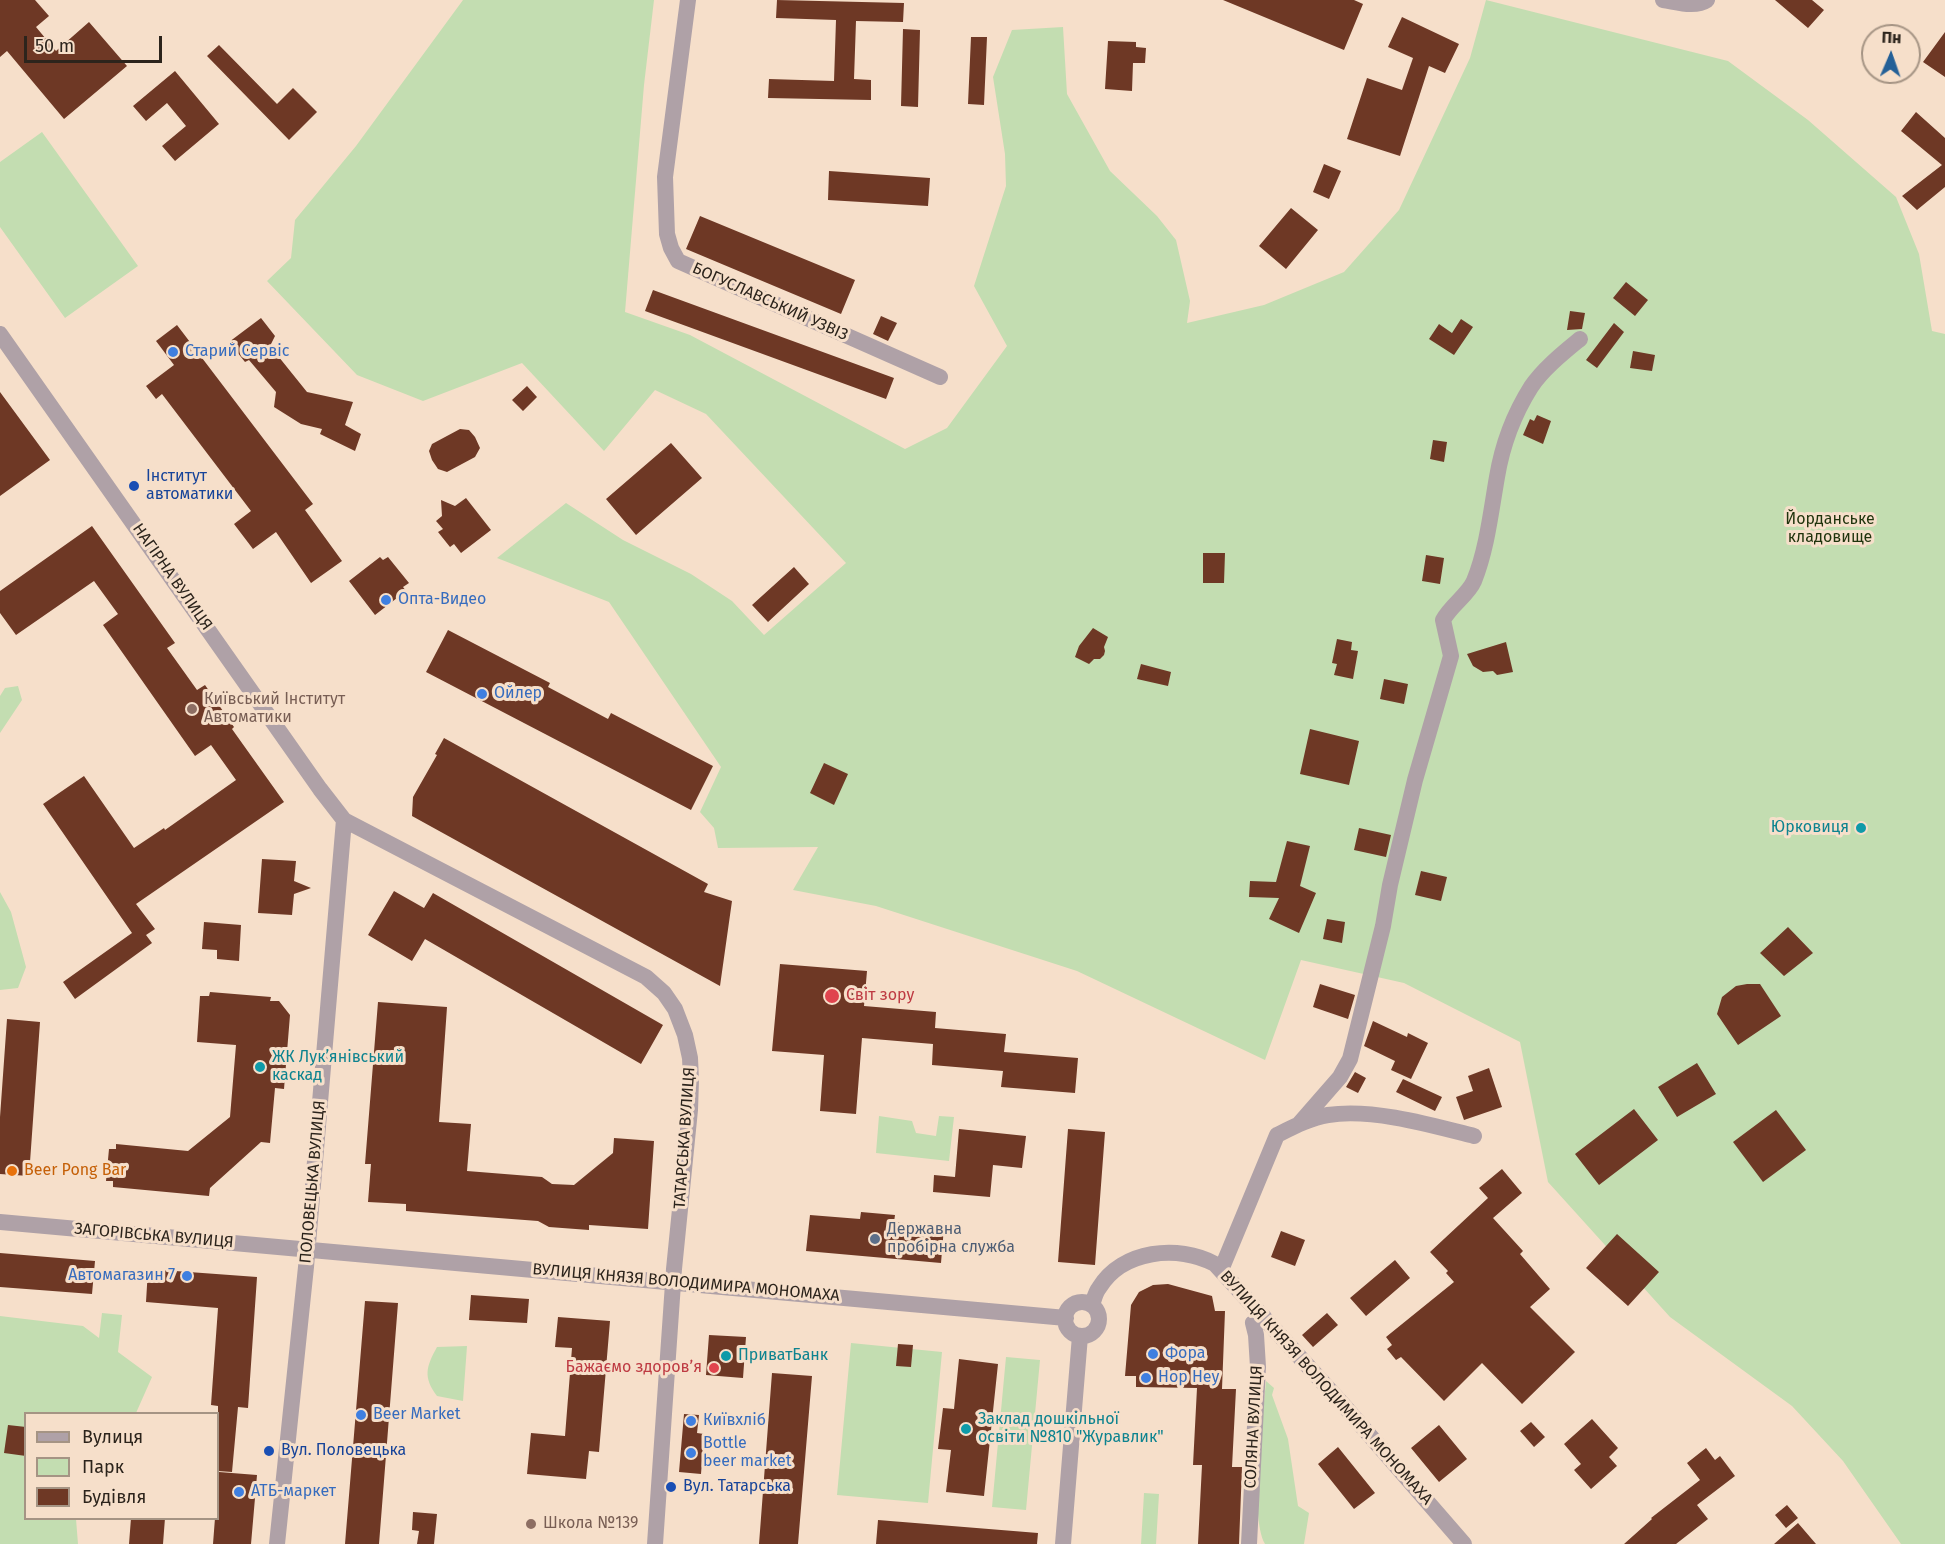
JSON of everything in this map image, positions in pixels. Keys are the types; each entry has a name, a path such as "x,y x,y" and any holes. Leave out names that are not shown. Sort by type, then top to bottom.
{"street":[{"name":"БОГУСЛАВСЬКИЙ УЗВІЗ","path":"688,0 665,177 667,234 678,261 939,377"},
{"path":"1664,0 1701,4 1707,0"},
{"name":"НАГІРНА ВУЛИЦЯ","path":"0,334 344,820"},
{"path":"1299,1124 1341,1077 1350,1059 1383,926 1390,885 1415,780 1450,656 1443,620 1447,612 1474,583 1489,523 1497,474 1509,431 1531,387 1556,359 1580,339"},
{"name":"ПОЛОВЕЦЬКА ВУЛИЦЯ","path":"277,1544 308,1249 344,820"},
{"name":"ТАТАРСЬКА ВУЛИЦЯ","path":"344,820 646,977 664,993 675,1009 685,1035 690,1058 691,1080 655,1544"},
{"path":"1221,1270 1277,1135 1299,1124 1361,1107 1474,1136"},
{"name":"ЗАГОРІВСЬКА ВУЛИЦЯ","path":"0,1222 308,1249"},
{"name":"ВУЛИЦЯ КНЯЗЯ ВОЛОДИМИРА МОНОМАХА","path":"308,1249 1066,1318"},
{"name":"ВУЛИЦЯ КНЯЗЯ ВОЛОДИМИРА МОНОМАХА","path":"1092,1305 1098,1289 1113,1270 1133,1259 1158,1253 1200,1256 1221,1270 1464,1544"},
{"path":"1082,1302 1092,1305 1098,1313 1099,1323 1090,1334 1080,1335 1071,1332 1066,1323 1069,1309 1082,1302"},
{"name":"СОЛЯНА ВУЛИЦЯ","path":"1249,1544 1258,1367 1253,1323 1264,1317"},
{"path":"1063,1544 1080,1335"}],"green space":[{"name":"Йорданське кладовище","path":"463,0 654,0 644,85 625,312 690,335 905,449 947,428 1007,346 974,286 1006,186 1005,154 993,77 1012,30 1063,27 1067,94 1110,171 1157,216 1176,240 1190,301 1187,323 1264,305 1344,272 1399,210 1470,58 1486,0 1728,61 1808,120 1896,197 1919,254 1932,331 1945,334 1945,1544 1901,1544 1843,1461 1792,1406 1670,1317 1548,1182 1520,1042 1404,983 1301,960 1265,1060 1077,971 876,906 793,890 818,847 718,848 714,828 700,812 721,767 609,602 497,558 566,503 623,540 691,574 732,601 764,635 846,563 706,414 655,390 604,451 522,363 423,401 357,375 267,281 291,258 295,220 356,146"},
{"path":"42,132 138,266 65,318 0,227 0,162"},
{"path":"18,686 22,700 0,733 0,696 5,688"},
{"path":"0,892 11,912 26,967 18,988 0,990"},
{"path":"879,1116 912,1121 916,1133 936,1136 939,1116 954,1117 949,1161 876,1153"},
{"path":"102,1313 122,1315 118,1352 152,1377 136,1412 24,1412 24,1520 76,1520 78,1544 0,1544 0,1316 83,1326 99,1338"},
{"path":"851,1343 942,1352 928,1503 837,1495"},
{"path":"467,1346 463,1401 437,1396 428,1377 428,1366 437,1347"},
{"path":"1006,1357 1040,1360 1026,1510 992,1507"},
{"path":"1266,1381 1274,1388 1272,1395 1288,1439 1298,1506 1309,1513 1304,1544 1265,1544 1260,1530 1257,1489"},
{"path":"1144,1493 1159,1494 1156,1544 1141,1544"}],"building":[{"path":"0,0 35,0 49,16 36,27 56,51 89,22 127,66 64,119 7,51 0,57"},
{"path":"777,0 904,3 903,22 856,21 854,79 871,80 871,100 768,98 769,79 834,81 836,20 776,18"},
{"path":"1223,0 1354,0 1363,4 1344,50"},
{"path":"1775,0 1812,0 1824,10 1808,28"},
{"path":"1402,17 1459,44 1445,73 1429,66 1400,156 1347,139 1367,78 1402,90 1413,58 1388,47"},
{"path":"903,29 920,30 918,107 901,106"},
{"path":"1945,32 1945,77 1923,62"},
{"path":"971,37 987,37 984,105 968,104"},
{"path":"1108,41 1136,42 1136,47 1146,48 1145,63 1133,63 1132,91 1105,89"},
{"path":"219,45 277,104 293,88 317,112 289,140 207,56"},
{"path":"175,71 219,124 175,161 162,146 186,126 167,103 146,121 133,106"},
{"path":"1916,112 1945,138 1945,187 1917,210 1902,196 1942,165 1901,131"},
{"path":"1324,164 1341,171 1329,199 1313,192"},
{"path":"829,171 930,178 928,206 828,200"},
{"path":"1291,208 1318,230 1286,269 1259,246"},
{"path":"700,216 855,280 841,314 686,249"},
{"path":"1626,282 1648,300 1635,316 1613,298"},
{"path":"653,290 894,378 886,399 645,311"},
{"path":"1570,311 1585,313 1582,329 1567,330"},
{"path":"881,316 897,323 888,341 873,334"},
{"path":"261,318 275,336 270,346 307,392 353,402 345,425 361,434 355,451 320,434 322,429 301,424 274,407 276,392 249,360 245,362 229,342"},
{"path":"1461,319 1473,327 1454,355 1429,339 1439,324 1452,333"},
{"path":"1614,323 1624,332 1597,368 1586,360"},
{"path":"177,325 313,504 305,510 342,561 311,583 276,532 253,549 234,524 251,511 162,394 156,399 146,386 174,365 156,341"},
{"path":"1633,351 1655,355 1652,371 1630,368"},
{"path":"527,386 537,397 523,411 512,400"},
{"path":"0,392 50,460 0,496"},
{"path":"1537,415 1551,421 1543,444 1523,435 1530,419 1534,421"},
{"path":"460,429 469,430 480,448 475,457 447,472 438,469 429,451 432,444"},
{"path":"1433,440 1447,442 1444,462 1430,459"},
{"path":"671,443 702,478 636,535 606,499"},
{"path":"466,498 491,530 461,553 454,544 450,547 438,532 443,529 436,521 442,516 441,500 455,506"},
{"name":"Київський Інститут Автоматики","path":"92,526 175,643 167,648 197,690 205,685 234,727 232,729 284,802 136,904 155,929 146,935 152,943 75,999 63,982 132,933 43,804 84,776 134,848 164,828 165,830 236,780 211,745 195,756 103,625 118,614 94,581 16,635 0,613 0,591"},
{"path":"1203,553 1225,553 1224,583 1203,583"},
{"path":"1426,555 1444,558 1440,584 1422,581"},
{"path":"380,557 383,560 388,557 409,583 403,587 406,591 375,615 349,581"},
{"path":"794,567 809,584 768,622 752,605"},
{"path":"1093,628 1108,637 1104,655 1089,664 1075,657 1079,646"},
{"path":"448,630 550,683 548,687 608,719 611,713 713,766 691,810 426,672"},
{"path":"1337,639 1352,642 1351,650 1358,651 1353,679 1334,675 1337,664 1332,663"},
{"path":"1506,642 1513,672 1497,675 1493,671 1483,672 1473,666 1467,654"},
{"path":"1141,664 1171,672 1168,686 1137,679"},
{"path":"1384,679 1408,684 1404,704 1380,699"},
{"path":"1310,729 1359,741 1349,785 1300,774"},
{"path":"444,738 708,884 704,892 732,901 720,986 412,816 413,797"},
{"path":"824,763 848,774 834,805 810,793"},
{"path":"1359,828 1391,835 1386,857 1354,850"},
{"path":"1287,841 1310,846 1300,886 1316,893 1299,933 1269,919 1279,898 1249,897 1250,881 1276,882"},
{"path":"262,859 296,861 294,881 311,888 294,894 292,915 258,913"},
{"path":"1421,871 1447,877 1441,901 1415,895"},
{"path":"394,891 424,908 433,893 663,1025 641,1064 425,939 412,961 368,935"},
{"path":"1327,919 1345,922 1342,943 1323,939"},
{"path":"204,922 241,925 239,961 217,959 217,950 202,949"},
{"path":"1788,927 1813,953 1784,976 1760,953"},
{"path":"780,964 867,971 864,1006 936,1012 935,1028 1006,1034 1004,1052 1078,1058 1075,1093 1001,1087 1003,1071 932,1065 933,1044 862,1038 856,1114 820,1111 824,1055 772,1051"},
{"path":"1320,984 1355,995 1348,1019 1313,1007"},
{"path":"1760,984 1781,1016 1738,1045 1717,1014 1722,997 1736,986"},
{"path":"210,992 271,997 270,1001 279,1001 290,1015 284,1089 275,1088 270,1143 261,1142 210,1188 209,1196 113,1187 113,1181 106,1181 109,1149 116,1149 116,1144 188,1151 230,1117 236,1045 197,1042 200,996 209,996"},
{"path":"378,1002 447,1007 439,1122 471,1124 467,1171 542,1177 552,1184 574,1185 613,1153 614,1138 654,1141 648,1229 589,1225 589,1230 549,1227 538,1221 406,1211 406,1204 368,1202 371,1164 365,1164"},
{"path":"7,1019 40,1022 29,1176 0,1174 0,1117"},
{"path":"1373,1021 1407,1037 1408,1033 1428,1043 1411,1079 1391,1070 1395,1061 1364,1046"},
{"path":"1697,1063 1716,1094 1677,1117 1658,1087"},
{"path":"1489,1068 1502,1107 1464,1120 1456,1097 1473,1091 1468,1076"},
{"path":"1355,1072 1366,1078 1358,1093 1346,1087"},
{"path":"1403,1079 1442,1097 1435,1111 1396,1092"},
{"path":"1634,1109 1658,1140 1599,1185 1575,1154"},
{"path":"1776,1110 1806,1150 1763,1182 1733,1142"},
{"path":"959,1129 1026,1136 1022,1168 993,1165 990,1197 933,1192 934,1175 955,1177"},
{"path":"1068,1129 1105,1132 1095,1265 1058,1262"},
{"path":"1502,1169 1522,1193 1493,1218 1523,1251 1520,1254 1550,1289 1530,1307 1575,1352 1522,1404 1482,1363 1444,1401 1401,1357 1396,1360 1387,1349 1392,1345 1386,1337 1454,1282 1446,1273 1448,1271 1430,1252 1488,1198 1479,1188"},
{"name":"Державна пробірна служба","path":"861,1212 895,1215 894,1222 944,1227 941,1263 806,1251 810,1215 860,1219"},
{"path":"1281,1231 1305,1240 1295,1266 1271,1257"},
{"path":"1617,1234 1659,1272 1628,1306 1586,1268"},
{"path":"0,1253 95,1261 92,1294 0,1287"},
{"path":"1395,1260 1410,1278 1366,1316 1350,1298"},
{"path":"148,1269 257,1277 248,1408 238,1407 232,1472 219,1471 219,1412 218,1406 211,1405 218,1308 146,1302"},
{"path":"1168,1284 1212,1296 1215,1311 1225,1311 1222,1389 1236,1389 1232,1467 1242,1467 1239,1544 1198,1544 1202,1465 1193,1465 1197,1388 1136,1387 1136,1376 1125,1376 1131,1305 1139,1292 1153,1285"},
{"path":"471,1295 529,1299 527,1323 469,1320"},
{"path":"365,1301 398,1303 379,1544 345,1544"},
{"path":"1327,1313 1338,1325 1313,1347 1302,1335"},
{"path":"558,1317 610,1321 599,1452 589,1451 586,1479 527,1474 531,1433 565,1436 572,1348 555,1347"},
{"name":"ПриватБанк","path":"709,1335 746,1337 743,1378 706,1375"},
{"path":"898,1344 913,1345 911,1367 896,1366"},
{"name":"Заклад дошкільної освіти №810 \"Журавлик\"","path":"959,1359 998,1364 984,1496 946,1492 951,1450 938,1449 943,1408 954,1409"},
{"path":"772,1373 812,1376 798,1544 759,1544"},
{"name":"Bottle beer market","path":"684,1414 699,1415 697,1433 704,1434 701,1474 679,1472"},
{"path":"1592,1419 1618,1448 1609,1457 1617,1466 1591,1489 1574,1470 1581,1464 1564,1444"},
{"path":"1531,1422 1545,1437 1534,1447 1520,1431"},
{"path":"8,1425 24,1427 24,1456 4,1453"},
{"path":"1439,1425 1467,1459 1439,1482 1411,1448"},
{"path":"1338,1447 1375,1493 1354,1509 1318,1464"},
{"path":"1706,1448 1715,1460 1720,1456 1735,1476 1697,1505 1708,1519 1676,1544 1624,1544 1651,1518 1700,1480 1687,1463"},
{"path":"219,1472 257,1475 251,1544 213,1544 215,1520 219,1520"},
{"path":"1787,1505 1798,1518 1786,1528 1775,1515"},
{"path":"413,1512 437,1514 434,1544 417,1544 419,1531 412,1530"},
{"path":"131,1520 165,1520 163,1544 129,1544"},
{"path":"878,1520 1038,1533 1037,1544 876,1544"},
{"path":"1798,1523 1816,1544 1774,1544"}],"place":[{"name":"Старий Сервіс","path":"173,352"},
{"name":"Інститут автоматики","path":"134,486"},
{"name":"Опта-Видео","path":"386,600"},
{"name":"Ойлер","path":"482,694"},
{"name":"Київський Інститут Автоматики","path":"192,709"},
{"name":"Юрковиця","path":"1861,828"},
{"name":"Світ зору","path":"832,996"},
{"name":"ЖК Лук’янівський каскад","path":"260,1067"},
{"name":"Beer Pong Bar","path":"12,1171"},
{"name":"Державна пробірна служба","path":"875,1239"},
{"name":"Автомагазин 7","path":"187,1276"},
{"name":"Фора","path":"1153,1354"},
{"name":"ПриватБанк","path":"726,1356"},
{"name":"Бажаємо здоровʼя","path":"714,1368"},
{"name":"Hop Hey","path":"1146,1378"},
{"name":"Beer Market","path":"361,1415"},
{"name":"Київхліб","path":"691,1421"},
{"name":"Заклад дошкільної освіти №810 \"Журавлик\"","path":"966,1429"},
{"name":"Вул. Половецька","path":"269,1451"},
{"name":"Bottle beer market","path":"691,1453"},
{"name":"Вул. Татарська","path":"671,1487"},
{"name":"АТБ-маркет","path":"239,1492"},
{"name":"Школа №139","path":"531,1524"}]}
